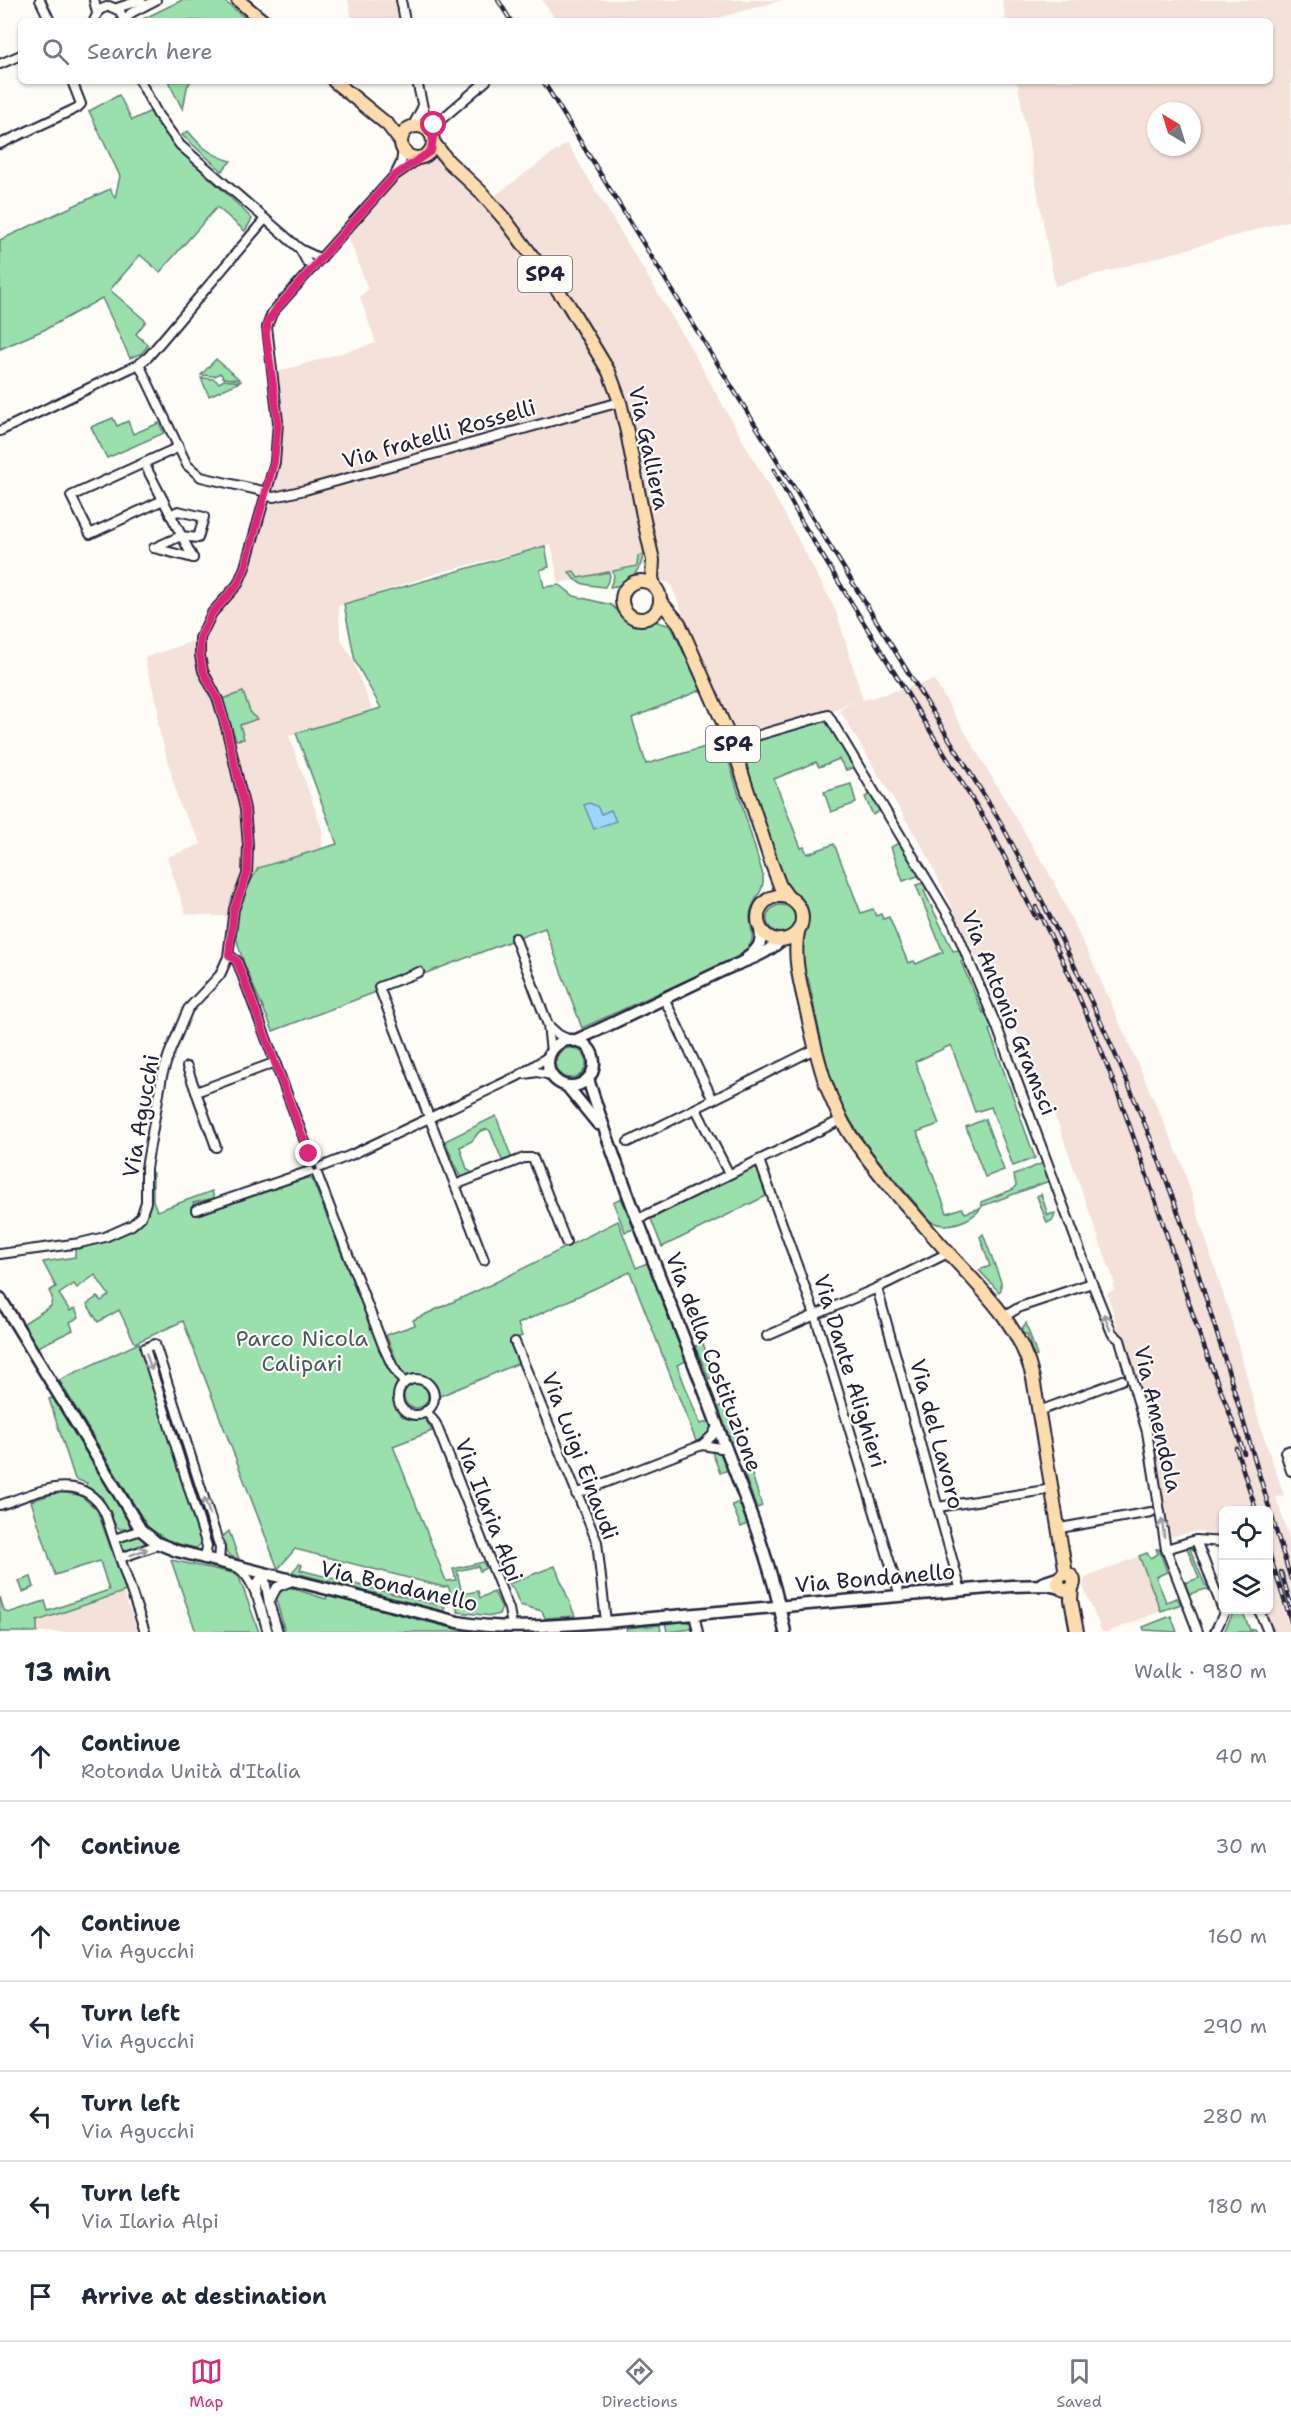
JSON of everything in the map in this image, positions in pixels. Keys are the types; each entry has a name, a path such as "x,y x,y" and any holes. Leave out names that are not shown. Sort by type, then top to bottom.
{"main road":[{"path":"238,0 259,18"},
{"path":"338,84 382,119 408,155 448,161"},
{"path":"382,119 411,127 419,126 430,134 431,151 421,158"},
{"path":"402,146 403,134 411,127"},
{"name":"Via Galliera","path":"430,134 448,161 494,207 568,304 605,364 620,402 653,560 654,585"},
{"path":"634,582 647,581 659,592 658,610 652,616 644,619 628,614 623,607 622,598 625,590 644,570 650,548"},
{"name":"SP4","path":"660,602 679,623 732,743 780,886 802,914 802,923 798,932"},
{"path":"652,616 671,621 682,632"},
{"name":"SP4","path":"760,930 758,913 768,900 772,884 771,862"},
{"path":"768,900 778,896 788,897"},
{"path":"760,930 767,937 783,940 798,932 797,962 815,1049 826,1085 841,1120 887,1183 1005,1316 1026,1352 1039,1411 1059,1528 1064,1583 1071,1600 1077,1632"},
{"path":"783,940 797,962"}],"street":[{"path":"40,0 49,18"},
{"path":"94,0 94,17"},
{"path":"104,0 122,14 123,18"},
{"path":"94,17 102,8 114,8 141,0"},
{"path":"127,18 131,13 156,0"},
{"path":"401,0 404,18"},
{"path":"0,64 18,56"},
{"path":"0,144 77,108 81,100 73,84"},
{"path":"142,84 158,115 180,145 300,249 321,259"},
{"path":"418,84 430,134 483,84"},
{"path":"411,127 422,108"},
{"path":"394,176 401,163 402,146"},
{"path":"394,176 421,158"},
{"name":"Via Agucchi","path":"0,1254 80,1243 105,1237 132,1225 141,1217 146,1202 146,1168 162,1076 188,1009 220,975 229,955 234,909 247,875 248,845 245,809 218,700 203,671 200,638 212,613 238,584 267,494 274,462 278,422 267,327 272,313 394,176"},
{"path":"0,430 139,364 148,357 265,219"},
{"path":"300,249 313,268"},
{"path":"139,364 187,465 201,477 267,494"},
{"name":"Via fratelli Rosselli","path":"267,494 274,497 305,490 620,402"},
{"path":"163,500 90,534 71,496 179,447"},
{"path":"144,463 181,536 193,558 154,548 181,536 198,538 204,517 178,511 170,514"},
{"name":"Via Antonio Gramsci","path":"732,743 828,715 953,923 997,1027 1092,1283"},
{"path":"196,1210 351,1155 518,1076 550,1054 561,1042 612,1025 728,968 755,951 761,942 760,930"},
{"path":"515,938 548,1025 550,1054 548,1064 551,1075 556,1081 567,1086 578,1085 588,1079 594,1063 591,1053 584,1044 559,1035 548,1025"},
{"path":"728,968 769,952 783,940"},
{"path":"229,955 237,961 384,1348 393,1368 404,1383"},
{"path":"419,972 378,987 484,1260"},
{"path":"665,1000 713,1100"},
{"path":"591,1053 598,1036 612,1025"},
{"path":"628,1142 815,1049"},
{"path":"196,1092 276,1062"},
{"path":"187,1067 216,1147"},
{"path":"518,1076 537,1072 551,1075"},
{"name":"Via della Costituzione","path":"588,1079 605,1134 718,1425 769,1565 785,1632"},
{"name":"Via della Costituzione","path":"567,1086 605,1134"},
{"path":"696,1109 729,1174"},
{"path":"638,1219 841,1120"},
{"path":"455,1185 524,1158 533,1158 566,1242"},
{"name":"Via Dante Alighieri","path":"759,1160 815,1315 900,1596"},
{"path":"767,1336 878,1288 948,1253"},
{"path":"1005,1316 1020,1307 1092,1283"},
{"name":"Via Amendola","path":"1092,1283 1112,1333 1120,1340 1147,1432 1166,1549 1198,1632"},
{"name":"Via del Lavoro","path":"878,1288 961,1591"},
{"name":"Via Bondanello","path":"0,1298 141,1530 157,1543 177,1551 458,1622 512,1626 606,1622 779,1605 1064,1583"},
{"name":"Via Luigi Einaudi","path":"515,1342 598,1548 606,1622"},
{"path":"205,1558 207,1546 145,1348 155,1344 220,1548 219,1562"},
{"path":"419,1379 429,1385 433,1398 426,1411 413,1414 402,1408 398,1398 400,1388 404,1383 408,1380 419,1379"},
{"path":"1039,1411 1122,1380"},
{"name":"Via Ilaria Alpi","path":"426,1411 436,1424 506,1601 513,1621 512,1626"},
{"path":"576,1494 702,1445 712,1436 718,1425"},
{"path":"702,1445 727,1449"},
{"path":"1291,1450 1285,1452 1291,1471"},
{"path":"0,1505 56,1487 77,1488 88,1493 101,1505 145,1632"},
{"path":"938,1508 1052,1489"},
{"path":"1059,1528 1151,1512"},
{"path":"114,1539 141,1530"},
{"path":"1196,1540 1214,1587 1219,1593"},
{"path":"1166,1549 1196,1540 1219,1542"},
{"path":"120,1558 152,1547 157,1543"},
{"path":"236,1566 244,1573 256,1596 268,1632"},
{"path":"256,1596 258,1582 264,1574"},
{"path":"264,1574 268,1603 278,1632"},
{"path":"268,1603 277,1587 293,1581"},
{"path":"694,1614 698,1632"},
{"path":"1215,1632 1224,1614"},
{"path":"1261,1614 1268,1632"}],"shaded area":[{"path":"348,0 400,0 403,18 351,18"},
{"path":"542,0 783,0 717,18 555,18"},
{"path":"1002,0 1291,0 1291,220 1055,286 1018,84 1273,84 1273,18 1005,18"},
{"path":"567,143 686,340 784,513 836,611 863,700 934,680 1051,877 1093,963 1181,1161 1231,1319 1262,1432 1284,1495 1276,1497 1291,1544 1291,1632 1272,1632 1265,1614 1273,1614 1273,1506 1219,1506 1219,1536 1197,1531 1168,1538 1156,1447 1107,1293 1114,1290 1113,1285 1115,1284 1059,1126 1012,1021 987,979 925,851 840,711 846,705 857,701 846,704 831,712 723,742 672,628 687,623 670,583 659,581 657,575 659,563 559,583 551,544 441,572 338,606 341,640 351,656 373,713 289,736 322,829 323,859 260,876 247,884 234,917 186,914 167,857 202,844 180,806 158,725 158,706 144,658 196,640 244,571 269,479 277,435 270,374 376,343 360,297 368,289 346,230 389,177 396,153 436,156 460,173 486,202"},
{"path":"1139,1556 1161,1611 1108,1632 1102,1632 1083,1586 1085,1578"},
{"path":"123,1592 138,1632 37,1632 36,1621"}],"green space":[{"path":"182,0 223,0 245,18 145,18"},
{"path":"170,84 189,84 183,110"},
{"path":"119,95 132,120 151,111 166,134 252,219 245,231 217,207 160,272 140,255 110,290 146,321 136,334 148,345 142,353 130,358 102,298 46,329 0,349 0,240 110,189 115,198 120,176 89,111"},
{"path":"188,131 207,150 231,161 222,171 182,135"},
{"path":"216,359 240,380 224,378 220,373 215,376 201,375"},
{"path":"201,378 214,379 219,383 224,380 240,382 209,396"},
{"path":"113,418 117,426 128,421 133,434 159,423 164,433 107,458 91,427"},
{"path":"545,546 549,567 540,570 544,587 560,585 574,596 611,605 631,623 640,625 654,621 672,628 701,690 632,718 646,764 723,742 763,875 762,887 751,909 751,943 745,951 733,959 582,1028 545,928 273,1031 243,960 235,931 235,920 241,899 258,868 337,844 296,733 381,708 355,661 344,604"},
{"path":"643,554 640,566 627,581 610,587 614,577 613,571 637,566 638,556"},
{"path":"574,571 578,578 609,572 610,577 605,587 590,585 572,577 569,572"},
{"path":"243,692 251,714 257,719 240,725 244,739 236,740 222,699"},
{"path":"828,721 856,767 846,770 839,759 819,767 816,762 774,779 801,848 804,847 807,854 834,844 861,913 873,909 876,916 881,914 883,919 889,917 908,963 914,961 916,964 943,952 916,885 923,883 927,885 929,888 924,891 953,951 959,950 964,961 961,962 983,1013 987,1011 993,1028 989,1030 1035,1158 1013,1166 991,1107 975,1112 951,1045 915,1062 939,1124 917,1132 947,1213 962,1208 965,1213 981,1208 959,1223 945,1225 928,1219 868,1147 839,1098 825,1056 808,978 804,976 800,942 807,926 806,910 801,902 787,890 743,757 758,752 752,740"},
{"path":"851,784 856,803 831,812 824,792"},
{"path":"872,793 882,809 873,815 865,797"},
{"path":"901,842 921,875 903,881 891,847"},
{"path":"781,905 791,909 795,919 791,929 781,933 771,929 767,919 771,909"},
{"path":"571,1048 577,1049 585,1057 585,1069 577,1077 571,1078 565,1077 557,1069 556,1063 557,1057 565,1049"},
{"path":"496,1116 512,1159 503,1162 490,1131 487,1129 479,1132 472,1141 460,1147 467,1169 474,1174 461,1179 445,1141"},
{"path":"985,1119 1004,1170 985,1177 966,1127"},
{"path":"1043,1163 1049,1181 982,1206 981,1202 1014,1189 1016,1185 1014,1175"},
{"path":"756,1166 766,1196 662,1247 651,1219"},
{"name":"Parco Nicola Calipari","path":"150,1173 153,1173 153,1200 157,1211 212,1191 214,1198 193,1203 198,1215 306,1178 312,1179 386,1366 399,1384 395,1398 396,1404 409,1416 424,1417 432,1431 393,1446 446,1581 456,1580 453,1569 483,1562 486,1568 480,1571 478,1566 457,1571 462,1594 478,1591 480,1598 494,1592 502,1608 499,1614 492,1616 458,1612 448,1586 444,1587 295,1549 278,1569 183,1321 135,1343 119,1310 98,1322 87,1304 97,1297 101,1301 109,1295 95,1275 77,1288 74,1284 59,1294 70,1311 75,1308 79,1317 70,1322 73,1330 36,1348 21,1325 51,1306 52,1297 49,1291 56,1287 43,1262 75,1257 75,1248 116,1237 136,1226 148,1211"},
{"path":"1041,1194 1048,1215 1055,1213 1053,1220 1047,1223 1037,1196"},
{"path":"621,1198 634,1229 625,1232 613,1202"},
{"name":"Parco Nicola Calipari","path":"618,1221 636,1268 647,1263 686,1361 677,1365 700,1424 709,1422 711,1428 703,1440 696,1441 630,1272 518,1324 522,1336 510,1341 519,1363 435,1398 433,1387 426,1380 417,1377 406,1379 395,1362 396,1359 386,1335 415,1325 413,1320 492,1284"},
{"path":"983,1234 1001,1282 999,1292 979,1270 990,1266 980,1237"},
{"path":"1026,1323 1037,1356 1034,1357 1027,1334 1022,1334 1021,1330"},
{"path":"139,1343 201,1540 201,1544 196,1548 170,1542 147,1526 59,1380"},
{"path":"703,1343 714,1377 709,1379 695,1346"},
{"name":"Parco Nicola Calipari","path":"416,1384 425,1387 428,1396 425,1405 416,1408 407,1405 404,1396 407,1387"},
{"path":"55,1397 131,1524 129,1529 120,1529 116,1526 102,1497 86,1486 87,1483 75,1479 49,1399"},
{"path":"724,1404 738,1441 731,1441 718,1407"},
{"path":"712,1452 720,1453 728,1470 720,1473"},
{"path":"750,1468 762,1506 757,1508 743,1471"},
{"path":"59,1492 80,1495 97,1510 126,1591 37,1621 37,1632 0,1632 0,1597 4,1610 8,1613 45,1601 48,1611 109,1590 100,1561 55,1575 31,1501"},
{"path":"740,1502 747,1524 741,1527 732,1505"},
{"path":"229,1531 239,1559 227,1552 221,1538"},
{"path":"137,1535 144,1541 144,1545 122,1552 118,1542"},
{"path":"1195,1545 1198,1550 1190,1549 1205,1585 1211,1587 1213,1591 1206,1589 1189,1594 1185,1583 1199,1578 1187,1548"},
{"path":"1156,1549 1159,1549 1167,1572 1156,1577 1166,1602 1177,1598 1181,1604 1161,1611 1139,1556 1147,1553 1150,1558 1158,1554"},
{"path":"171,1560 233,1573 239,1577 259,1632 196,1632"},
{"path":"299,1564 302,1565 300,1570 445,1607 443,1611 292,1572"},
{"path":"555,1566 575,1616 545,1618 542,1611 520,1605 513,1588 508,1584"},
{"path":"31,1577 34,1587 23,1592 19,1581"},
{"path":"288,1587 326,1599 327,1596 459,1630 477,1632 285,1632 276,1599 278,1594"},
{"path":"1233,1614 1244,1614 1250,1630 1254,1629 1256,1632 1224,1632"},
{"path":"1171,1616 1177,1632 1144,1630 1143,1627"},
{"path":"685,1620 690,1623 692,1629 667,1632 665,1622"},
{"path":"660,1625 661,1632 627,1632 626,1628"}],"water":[{"path":"589,803 597,806 601,814 611,810 616,821 594,829 584,805"}],"railway":[{"path":"498,0 509,18"},
{"path":"545,84 998,818 1076,968 1144,1122 1183,1227 1291,1579"},
{"path":"774,470 803,524 988,825 1036,918"},
{"path":"1036,907 1061,957 1105,1059 1143,1163 1201,1338 1244,1453"},
{"path":"1236,1448 1255,1506"},
{"path":"1271,1560 1291,1621"},
{"path":"1281,1572 1291,1605"}],"route":[{"path":"309,1154 237,961 229,955 234,909 247,875 248,845 245,809 238,773 218,700 203,671 200,638 212,613 238,584 245,567 274,462 278,422 277,401 266,333 268,321 272,313 361,216 394,176 431,151 433,138 429,130 434,125"}]}
